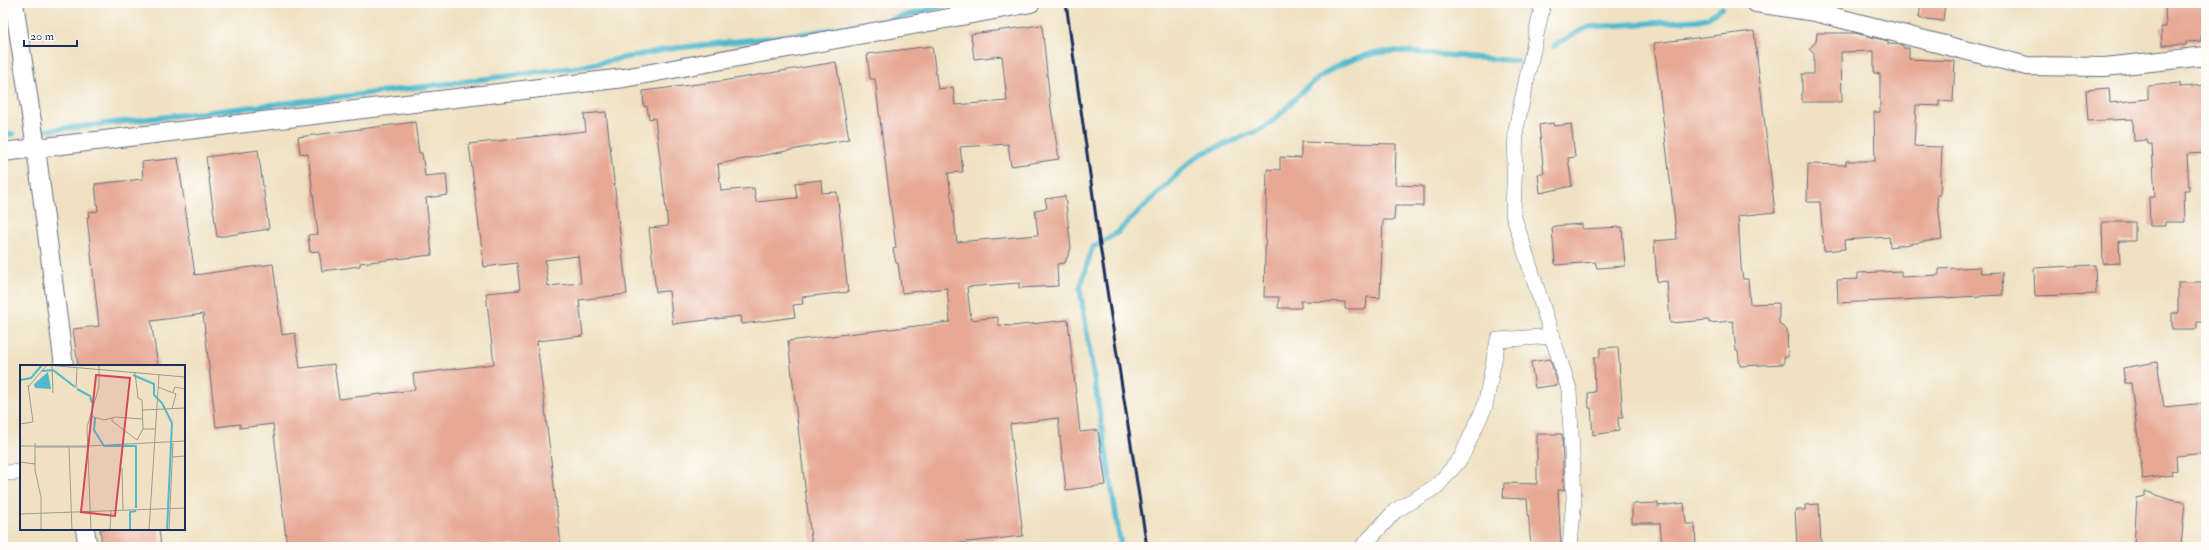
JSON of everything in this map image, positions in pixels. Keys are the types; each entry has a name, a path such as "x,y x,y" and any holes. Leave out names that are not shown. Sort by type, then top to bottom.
{"street":[{"path":"14,3 36,148 64,365"},
{"path":"3,152 624,78 1031,3"},
{"path":"1543,3 1516,129 1513,214 1569,389 1574,498 1570,547"},
{"path":"1756,3 1815,12 2027,66 2106,67 2206,56"},
{"path":"1362,547 1395,511 1438,486 1461,458 1485,406 1498,340 1553,336"},
{"path":"3,473 20,472"},
{"path":"85,530 88,547"}],"building":[{"path":"1921,3 1945,3 1943,21 1919,18"},
{"path":"2206,3 2206,33 2201,33 2201,41 2186,42 2186,45 2162,45 2161,27 2166,27 2165,4"},
{"path":"1042,25 1050,102 1059,159 1011,166 1008,144 960,147 963,172 948,173 957,242 1038,235 1035,210 1047,208 1045,199 1065,196 1071,248 1065,263 1057,264 1058,286 1019,288 1019,283 967,287 971,320 998,317 998,325 1012,326 1068,320 1080,432 1098,430 1106,485 1066,490 1058,418 1010,424 1023,536 923,547 812,547 788,341 950,322 947,288 902,293 898,263 896,263 893,249 896,248 875,79 870,79 867,54 932,46 938,89 953,87 955,105 1007,101 1002,56 974,59 971,34"},
{"path":"1754,31 1775,212 1738,216 1741,267 1743,279 1748,279 1750,304 1779,303 1779,323 1787,330 1788,357 1784,357 1784,364 1740,366 1738,351 1736,351 1733,321 1709,323 1709,320 1670,323 1667,281 1657,282 1654,241 1677,239 1654,43"},
{"path":"1817,33 1855,33 1888,41 1888,44 1903,45 1903,48 1909,48 1909,59 1955,61 1953,102 1939,101 1939,106 1916,105 1914,146 1942,147 1940,195 1937,195 1942,239 1890,247 1889,237 1844,240 1845,249 1824,251 1820,202 1807,202 1808,164 1846,165 1846,161 1875,161 1874,112 1880,112 1880,74 1874,73 1874,51 1841,52 1842,102 1802,102 1802,74 1814,74 1814,54 1809,49 1816,42"},
{"path":"836,62 849,139 718,164 721,191 754,188 756,202 797,198 795,183 821,180 822,193 837,192 848,292 802,297 803,304 793,305 795,317 742,324 741,316 673,324 669,291 656,292 649,228 668,226 655,118 649,119 647,106 644,107 643,91 722,81"},
{"path":"2180,83 2180,87 2206,85 2206,153 2187,154 2189,190 2184,190 2185,222 2165,222 2165,226 2150,226 2149,197 2155,197 2152,144 2148,144 2147,140 2134,141 2133,119 2088,121 2086,90 2109,88 2110,103 2148,99 2148,86"},
{"path":"606,112 627,294 579,300 583,336 537,341 561,545 287,547 273,424 240,428 240,424 216,427 203,314 151,321 158,365 78,365 73,329 99,326 87,217 89,217 88,212 98,211 95,184 143,179 142,162 178,158 195,275 273,264 282,335 295,333 300,368 334,364 339,399 415,390 413,374 494,364 486,293 520,290 517,263 484,267 469,144 586,131 584,114","holes":["578,256 581,283 548,286 545,260"]},
{"path":"415,122 419,153 422,153 425,176 446,174 448,195 426,198 432,255 360,263 360,266 322,271 319,251 310,252 308,235 318,234 308,154 300,153 298,137"},
{"path":"1553,123 1554,126 1571,124 1575,157 1568,158 1572,186 1540,193 1538,174 1544,174 1539,125"},
{"path":"1301,142 1396,144 1395,185 1423,186 1423,206 1395,206 1394,220 1383,220 1380,298 1367,297 1366,309 1345,309 1345,302 1301,301 1301,308 1278,308 1279,297 1264,297 1267,169 1280,170 1280,157 1301,158"},
{"path":"258,150 269,229 217,237 206,157"},
{"path":"2102,222 2135,222 2135,241 2119,241 2120,263 2103,264"},
{"path":"1582,224 1582,229 1622,227 1625,266 1597,268 1595,262 1555,264 1552,228 1554,226"},
{"path":"2095,265 2096,294 2035,296 2034,268"},
{"path":"1980,267 1981,273 2002,272 2003,295 1838,303 1837,280 1858,279 1858,273 1901,271 1901,277 1939,275 1939,269"},
{"path":"2178,282 2204,282 2204,322 2197,322 2197,329 2172,329 2172,313 2178,313"},
{"path":"1618,347 1623,418 1618,418 1619,431 1593,435 1591,408 1589,408 1588,393 1595,392 1594,357 1599,357 1601,348"},
{"path":"1550,359 1558,385 1535,388 1531,362"},
{"path":"2157,362 2164,407 2206,403 2206,453 2176,456 2177,470 2171,471 2172,475 2143,479 2131,383 2125,383 2123,368"},
{"path":"1537,434 1562,434 1564,490 1558,490 1561,547 1531,547 1527,499 1503,498 1504,483 1537,484"},
{"path":"2145,491 2174,501 2185,502 2181,547 2134,546 2137,498 2145,496"},
{"path":"1658,503 1658,506 1684,503 1686,524 1695,524 1696,547 1662,547 1660,523 1632,523 1632,504"},
{"path":"1819,504 1821,543 1797,545 1795,510 1805,510 1805,505"},
{"path":"100,530 159,530 161,547 102,547"}],"waterway":[{"path":"41,131 356,95 579,67 668,49 803,34 889,20 955,3"},
{"path":"1554,46 1577,32 1589,27 1699,20 1707,18 1722,8"},
{"path":"1121,547 1080,289 1092,248 1117,233 1190,162 1201,154 1264,128 1306,88 1331,69 1354,59 1374,53 1397,51 1517,61"},
{"path":"3,135 13,134"}],"railway":[{"path":"1066,3 1099,239 1147,547"}]}
